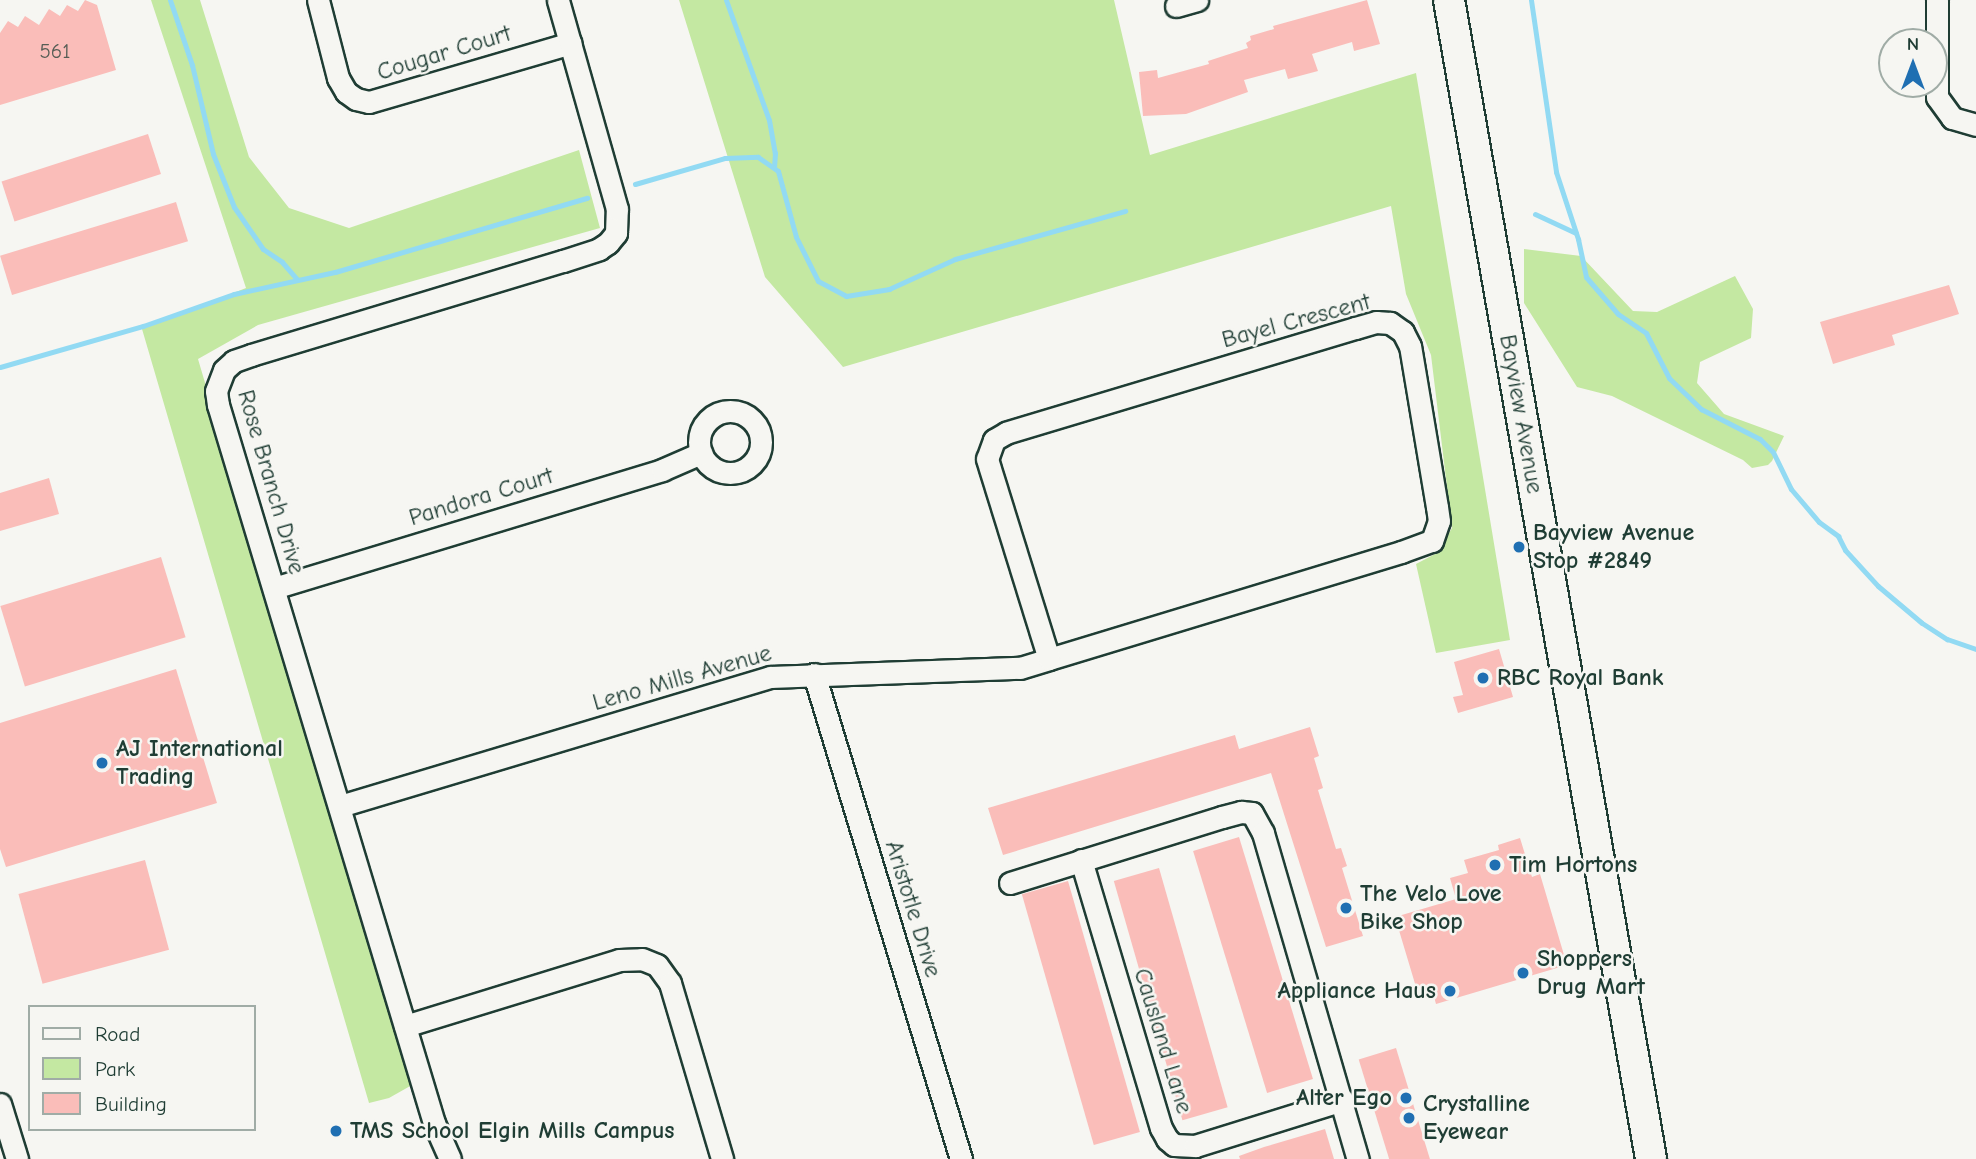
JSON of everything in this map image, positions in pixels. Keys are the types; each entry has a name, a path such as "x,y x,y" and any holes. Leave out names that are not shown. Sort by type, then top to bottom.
{"main road":[{"name":"Bayview Avenue","path":"1449,0 1651,1159"}],"street":[{"name":"Cougar Court","path":"318,0 338,78 345,92 356,99 369,102 571,43"},
{"name":"Rose Branch Drive","path":"450,1159 433,1123 216,391 223,370 234,361 599,250 616,233 617,209 606,163 558,0"},
{"path":"1176,6 1197,0"},
{"path":"1937,0 1937,97 1952,118 1976,125"},
{"name":"Bayel Crescent","path":"1376,322 1390,323 1403,331 1410,346 1439,521 1432,541 1049,659 987,459 994,440 1006,433 1376,322"},
{"name":"Pandora Court","path":"274,588 662,470 701,453"},
{"name":"Leno Mills Avenue","path":"340,806 751,682 814,674 1020,668 1049,659"},
{"name":"Aristotle Drive","path":"814,674 961,1159"},
{"path":"1010,883 1241,812 1252,813 1262,833 1359,1159"},
{"name":"Causland Lane","path":"1082,860 1161,1128 1167,1139 1174,1145 1195,1146 1343,1100"},
{"path":"405,1026 619,960 642,959 657,965 670,983 722,1159"},
{"path":"0,1104 17,1159"}],"green space":[{"path":"151,0 200,0 249,157 289,208 349,228 579,150 600,228 258,325 198,359 412,1085 389,1098 369,1103 142,329 246,288"},
{"path":"679,0 1114,0 1150,155 1416,73 1510,640 1436,653 1416,564 1437,553 1452,528 1431,355 1406,294 1391,206 843,367 765,277"},
{"path":"1524,249 1581,256 1633,311 1657,312 1735,276 1753,309 1751,338 1700,362 1697,383 1724,414 1784,436 1772,461 1768,465 1752,468 1743,460 1612,396 1577,387 1524,303"}],"building":[{"path":"85,0 97,5 116,70 0,105 0,33 8,21 18,27 25,16 39,25 49,9 60,16 67,5 78,11"},
{"path":"1367,0 1380,44 1354,51 1352,42 1312,54 1318,71 1288,79 1285,69 1244,80 1248,92 1186,114 1143,116 1139,72 1157,70 1158,78 1209,64 1208,61 1248,48 1246,43 1251,40 1250,36 1274,29 1273,26"},
{"path":"148,134 161,174 15,222 2,182"},
{"path":"176,202 188,241 12,295 0,256"},
{"path":"1949,285 1959,314 1892,335 1895,345 1833,364 1820,322"},
{"path":"49,478 59,514 0,531 0,493"},
{"path":"161,557 186,637 25,686 0,606"},
{"name":"RBC Royal Bank","path":"1499,649 1513,697 1458,713 1453,697 1463,695 1454,662"},
{"name":"AJ International Trading","path":"176,669 217,803 6,867 0,849 0,723"},
{"path":"1310,727 1319,756 1314,758 1323,788 1318,790 1336,849 1341,848 1347,866 1342,868 1363,936 1326,947 1271,773 1003,855 988,808 1235,735 1239,749"},
{"path":"1239,837 1313,1079 1267,1093 1193,851"},
{"path":"1520,838 1532,877 1540,874 1567,965 1436,1004 1433,993 1419,997 1395,917 1456,899 1450,878 1468,873 1464,860 1499,850 1498,845"},
{"path":"145,860 169,950 43,984 18,894"},
{"path":"1159,868 1228,1107 1182,1120 1114,881"},
{"path":"1068,881 1140,1132 1094,1145 1022,894"},
{"path":"1396,1048 1430,1159 1389,1159 1359,1059"},
{"path":"1325,1129 1334,1159 1240,1159 1239,1156 1264,1147"}],"waterway":[{"path":"170,0 192,65 213,154 234,207 263,249 282,262 297,279"},
{"path":"726,0 769,120 775,153 774,166"},
{"path":"1531,0 1556,172 1578,239 1586,277 1618,314 1646,333 1669,378 1701,409 1760,439 1773,452 1791,489 1819,522 1838,536 1845,550 1878,586 1922,623 1947,639 1976,649"},
{"path":"635,184 725,158 758,157 778,171 796,237 818,281 846,296 889,289 955,259 1125,211"},
{"path":"0,367 143,326 234,294 335,272 587,198"},
{"path":"1535,214 1576,233"}],"place":[{"name":"Bayview Avenue Stop #2849","path":"1519,547"},
{"name":"RBC Royal Bank","path":"1483,678"},
{"name":"AJ International Trading","path":"102,763"},
{"name":"Tim Hortons","path":"1495,865"},
{"name":"The Velo Love Bike Shop","path":"1346,908"},
{"name":"Shoppers Drug Mart","path":"1523,973"},
{"name":"Appliance Haus","path":"1450,991"},
{"name":"Alter Ego","path":"1406,1098"},
{"name":"Crystalline Eyewear","path":"1409,1118"},
{"name":"TMS School Elgin Mills Campus","path":"336,1131"}]}
